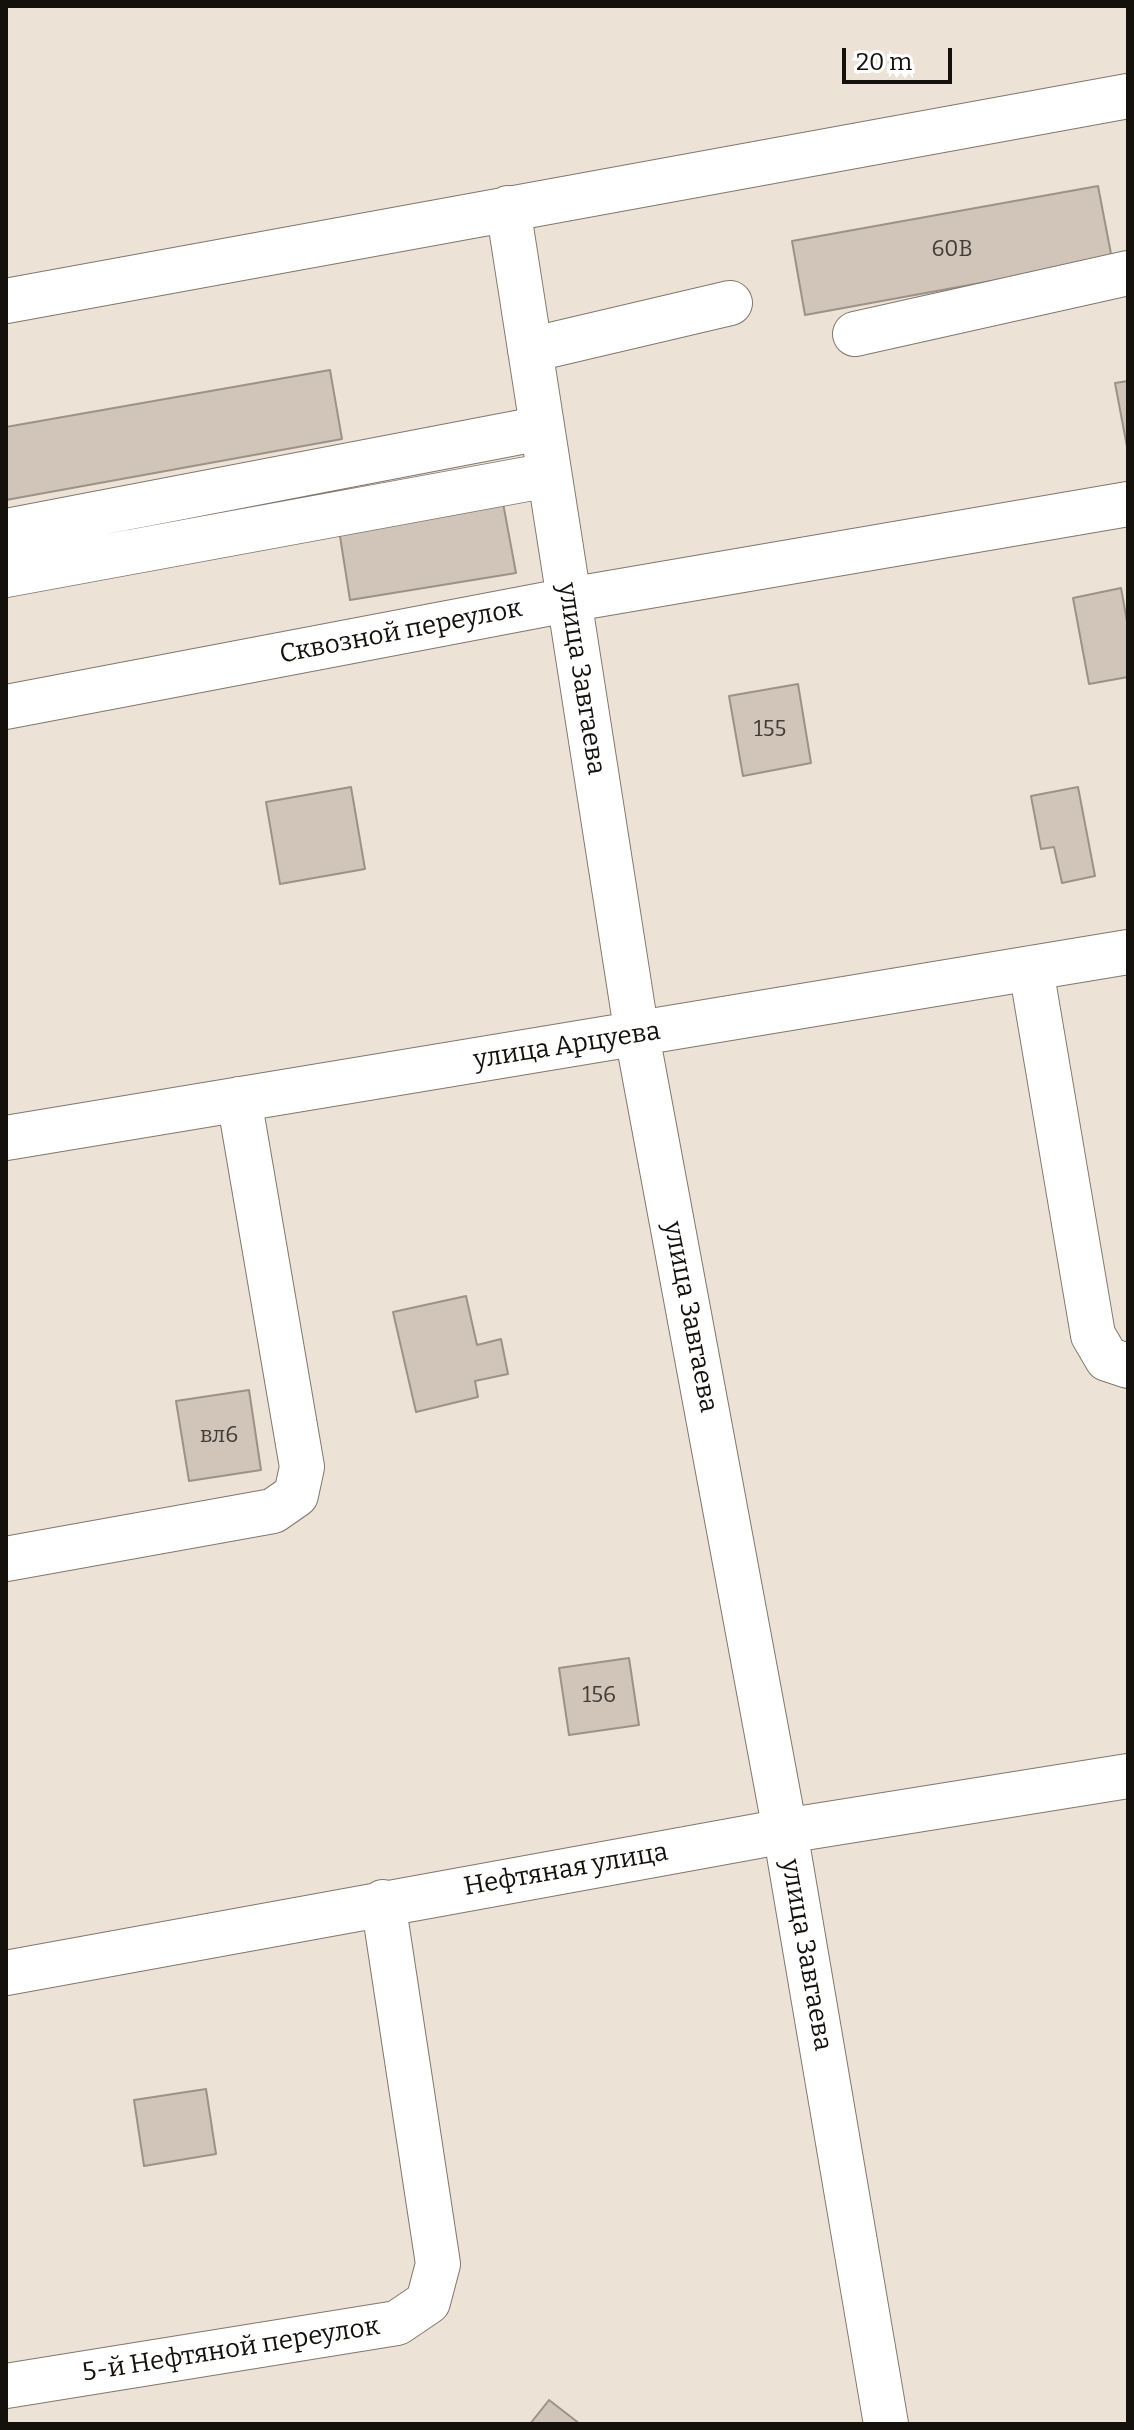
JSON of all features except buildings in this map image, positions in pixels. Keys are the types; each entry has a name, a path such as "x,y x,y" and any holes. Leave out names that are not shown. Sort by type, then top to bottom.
{"street":[{"path":"6,301 1128,98"},
{"name":"улица Завгаева","path":"508,208 637,1035 785,1831 886,2424"},
{"path":"855,334 1128,273"},
{"path":"530,350 730,303"},
{"path":"6,531 542,428"},
{"path":"6,575 549,475"},
{"name":"Сквозной переулок","path":"6,707 568,600 1128,504"},
{"name":"улица Арцуева","path":"6,1138 1128,952"},
{"path":"1031,969 1093,1335 1107,1359 1128,1366"},
{"path":"6,1559 273,1511 296,1495 302,1467 239,1099"},
{"name":"Нефтяная улица","path":"6,1973 785,1831 1128,1776"},
{"name":"5-й Нефтяной переулок","path":"6,2386 397,2323 428,2302 438,2264 383,1902"}]}
